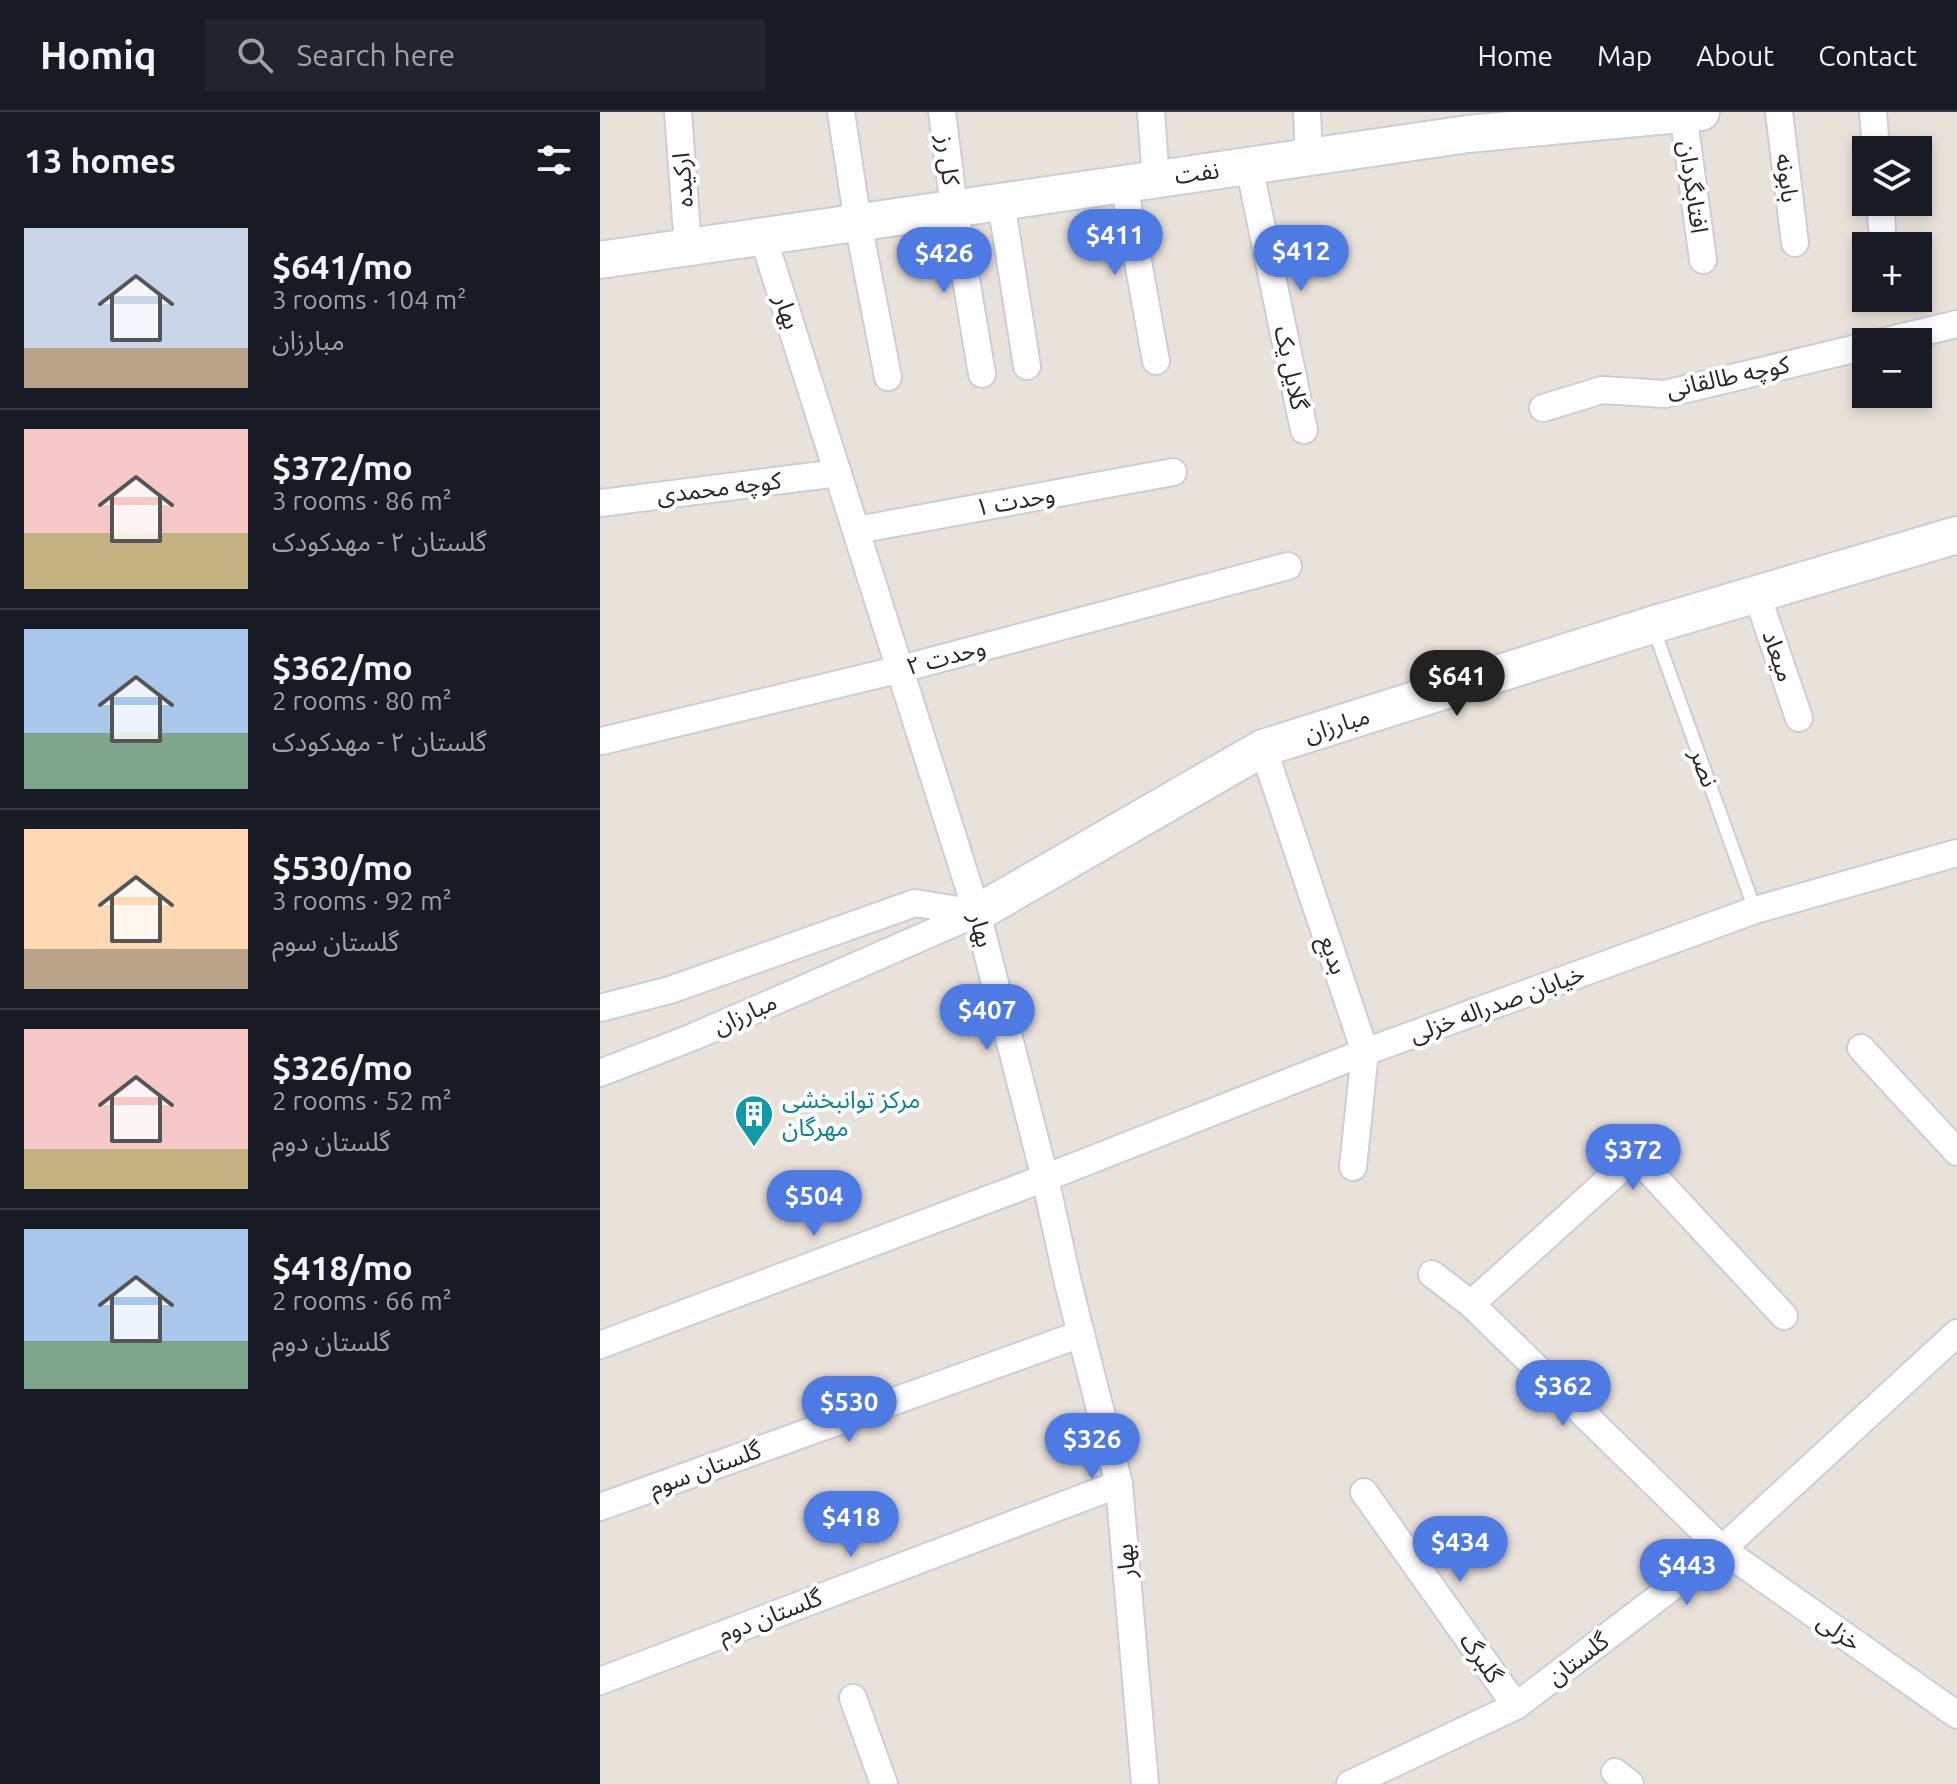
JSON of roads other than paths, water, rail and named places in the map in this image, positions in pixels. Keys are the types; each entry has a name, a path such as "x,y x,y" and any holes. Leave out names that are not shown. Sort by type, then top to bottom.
{"street":[{"name":"ارکیده","path":"678,112 688,247"},
{"path":"841,112 858,223 888,377"},
{"name":"کل رز","path":"942,112 954,208 982,374"},
{"path":"1151,112 1140,181 1156,361"},
{"path":"1307,112 1309,157"},
{"name":"بابونه","path":"1779,112 1795,243"},
{"path":"1873,112 1875,136"},
{"name":"نفت","path":"600,260 1309,157 1467,123 1689,113"},
{"name":"افتابگردان","path":"1689,113 1703,260"},
{"name":"گلایل یک","path":"1249,166 1304,430"},
{"path":"1001,202 1027,366"},
{"name":"بهار","path":"763,237 977,913 1045,1178 1119,1484 1145,1784"},
{"path":"1932,330 1957,324"},
{"name":"کوچه طالقانی","path":"1543,408 1602,390 1665,394 1852,349"},
{"name":"وحدت ۱","path":"857,530 1173,472"},
{"name":"کوچه محمدی","path":"600,503 838,473"},
{"name":"مبارزان","path":"600,1073 693,1037 977,913 1263,748 1652,625 1952,541"},
{"name":"وحدت ۲","path":"602,741 901,669 1288,566"},
{"name":"میعاد","path":"1757,595 1799,718"},
{"name":"بدیع","path":"1263,748 1365,1052 1353,1167"},
{"name":"خیابان صدراله خزلی","path":"600,1345 1045,1178 1365,1052 1755,910 1957,853"},
{"name":"مبارزان","path":"600,1008 670,990 915,903 977,913"},
{"path":"1861,1048 1957,1152"},
{"path":"1471,1304 1635,1156 1784,1316"},
{"name":"خزلی","path":"1432,1274 1471,1304 1722,1549 1957,1715"},
{"name":"گلستان","path":"1350,1784 1516,1706 1722,1549 1957,1333"},
{"name":"گلستان سوم","path":"600,1507 1081,1334"},
{"name":"گلستان دوم","path":"600,1681 1119,1484"},
{"name":"گلبرگ","path":"1364,1492 1516,1706"},
{"path":"853,1698 884,1784"}],"lane":[{"name":"نصر","path":"1652,625 1755,910"}],"place":[{"name":"مرکز توانبخشی مهرگان","path":"754,1148"}]}
